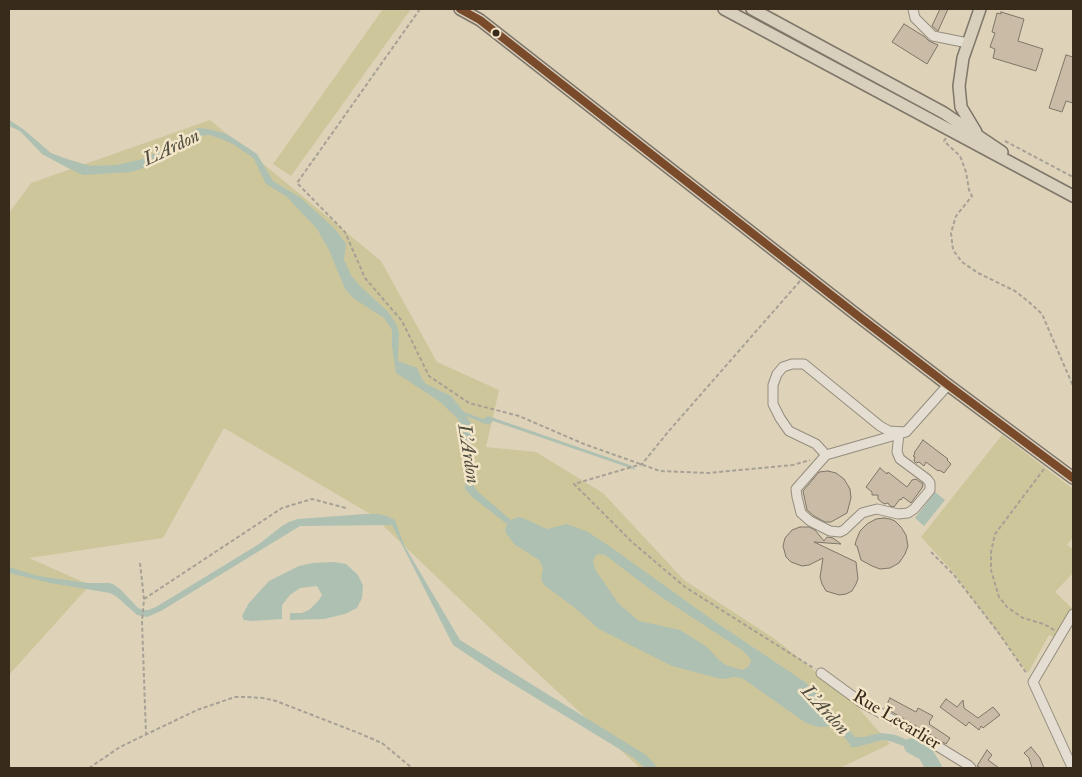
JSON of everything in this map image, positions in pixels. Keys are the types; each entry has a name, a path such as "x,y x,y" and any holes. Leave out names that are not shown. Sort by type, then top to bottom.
{"main road":[{"path":"460,9 480,20 948,385 1073,478"},
{"path":"472,9 480,20"},
{"path":"724,9 1073,196"},
{"path":"752,9 944,113 996,147 1022,169"},
{"path":"978,136 961,107 959,86 963,58 980,9"}],"street":[{"path":"913,9 915,18 933,36 968,43"},
{"path":"826,454 816,444 789,431 773,404 773,385 776,374 783,367 792,364 804,364 880,426 889,431 902,433"},
{"path":"902,433 826,454 796,490 801,513 810,521 830,531 840,532 862,513 868,511 877,509 898,514 908,513 914,509 930,490 930,483 900,459 897,452 902,433 948,385"},
{"path":"1072,768 1033,682 1073,614"},
{"name":"Rue Lecarlier","path":"821,672 862,703 908,728 971,768"}],"path":[{"path":"420,9 297,183 345,232 365,278 402,321 429,376 469,403 519,416 584,444 660,471 708,473 793,465 810,460"},
{"path":"949,130 944,141 960,156 972,196 956,216 951,233 953,250 962,262 978,273 1015,291 1042,314 1073,386"},
{"path":"1001,139 1073,177"},
{"path":"806,275 642,464 574,484 632,542 685,587 821,672"},
{"path":"1050,461 994,534 991,570 999,597 1007,607 1023,618 1044,624 1054,630 1051,638 1056,644"},
{"path":"144,599 282,508 312,499 346,508"},
{"path":"931,552 954,575 998,632 1033,682"},
{"path":"140,563 144,599 142,619 146,734"},
{"path":"89,768 120,747 146,734 197,710 235,697 263,698 311,715 382,744 412,768"}],"shaded area":[{"path":"383,9 411,9 291,176 273,164"},
{"path":"210,120 381,261 437,362 499,390 486,447 536,452 603,493 684,580 775,639 853,702 890,744 840,768 640,768 518,655 372,515 224,428 163,538 29,558 90,585 9,675 9,213 31,183"},
{"path":"1002,435 1073,489 1073,537 1067,545 1073,549 1073,573 1055,592 1073,609 1055,638 1049,635 1028,673 953,572 921,537"}],"water":[{"path":"9,120 23,129 51,153 90,166 116,165 148,157 198,128 224,133 257,154 273,181 301,198 334,228 346,244 344,260 351,275 388,312 395,322 399,332 398,361 417,368 426,384 451,396 464,412 483,419 488,416 627,464 636,470 493,421 488,425 466,416 473,426 470,468 474,487 478,492 511,520 518,517 523,518 547,529 567,524 588,532 714,621 805,682 855,737 881,733 896,735 927,749 932,758 927,761 919,752 890,741 882,740 850,747 850,744 837,726 818,727 806,723 742,678 717,678 672,666 599,629 544,585 541,579 543,568 539,560 514,544 506,533 507,524 472,497 465,489 465,438 458,419 439,401 396,373 392,330 384,318 353,298 345,289 329,250 317,229 286,196 266,184 254,159 233,144 209,135 197,136 150,166 131,172 83,175 42,154 20,131 9,126","holes":["598,554 605,555 658,595 742,650 751,661 748,667 742,670 726,665 707,647 680,630 639,621 618,603 595,569 594,558"]},
{"path":"935,492 945,500 924,526 915,518"},
{"path":"379,514 395,520 404,545 460,640 646,755 658,768 645,768 634,758 495,673 453,645 392,525 300,526 161,611 147,617 137,615 110,593 50,583 9,573 9,567 38,576 88,583 113,584 138,608 148,610 156,607 259,544 289,522 298,519"},
{"path":"334,562 346,564 358,575 363,585 362,598 357,608 345,614 324,619 290,620 290,613 302,613 309,610 319,600 322,595 317,586 300,588 290,595 282,605 282,619 244,620 242,616 249,603 269,581 299,566"}],"building":[{"path":"940,9 948,9 938,31 932,26"},
{"path":"1001,12 1024,19 1018,41 1043,49 1036,71 993,58 995,49 990,47 995,33 992,32 997,13 1001,14"},
{"path":"904,24 938,45 927,64 892,42"},
{"path":"1066,55 1073,57 1073,103 1066,101 1062,112 1049,108"},
{"path":"923,440 948,459 951,464 944,473 926,462 924,466 914,461 914,453"},
{"path":"880,468 907,487 912,480 916,479 923,484 911,503 903,497 894,507 888,503 884,504 878,499 878,495 872,495 872,492 866,487"},
{"path":"828,471 836,473 844,479 850,489 851,498 847,513 831,522 825,522 807,510 803,491 819,472"},
{"path":"884,518 895,521 901,527 906,535 908,546 899,563 890,568 880,569 861,560 855,545 860,531 867,524 876,519"},
{"path":"800,527 809,527 815,530 824,541 827,537 833,538 841,544 814,542 856,562 858,579 852,591 839,595 826,591 820,577 823,558 809,565 802,566 791,562 786,557 783,546 785,538 792,530"},
{"path":"890,698 916,712 918,708 933,716 929,724 950,738 946,744 885,708"},
{"path":"946,699 957,707 963,700 964,708 978,718 993,707 1000,715 983,728 981,726 979,730 969,722 966,726 940,707"},
{"path":"1031,747 1040,758 1044,768 1032,768 1029,758 1024,753"},
{"path":"987,750 992,755 988,760 999,768 981,768 977,766"}],"waterway":[{"name":"L'Ardon","path":"912,746 925,753 934,768"}],"transit line":[{"path":"460,9 480,20 862,319 1073,478"}]}
